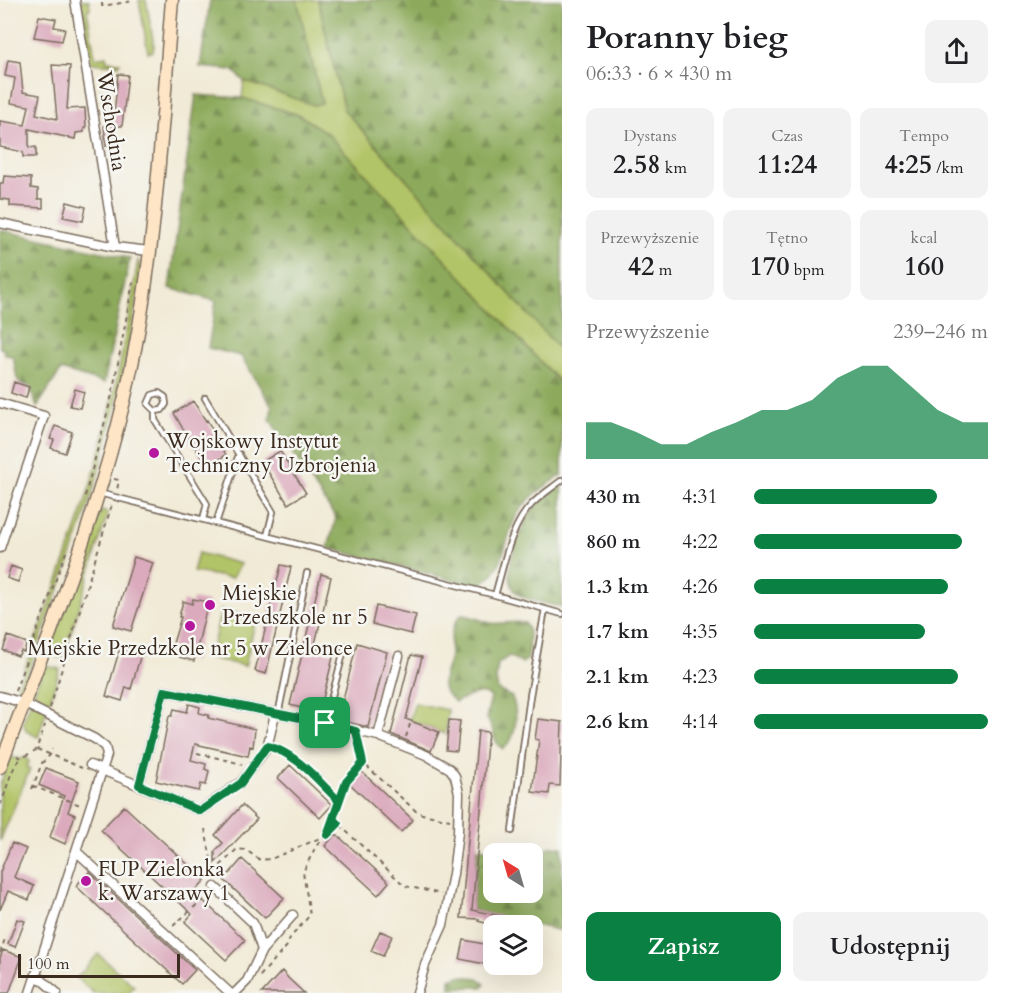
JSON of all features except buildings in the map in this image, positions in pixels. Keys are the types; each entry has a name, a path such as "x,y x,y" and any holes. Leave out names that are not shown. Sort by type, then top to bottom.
{"main road":[{"path":"0,766 99,493 128,382 149,251 172,0"}],"street":[{"name":"Wschodnia","path":"75,0 115,247"},
{"path":"0,223 115,247 149,251"},
{"path":"0,403 44,416 0,548"},
{"path":"378,736 399,656"},
{"path":"139,785 164,691 325,723 378,736 444,764 455,776 458,785 458,822 453,874 443,925 425,965 417,993"},
{"path":"0,696 23,704 95,739 105,747 107,756 30,993"},
{"path":"91,768 104,770 200,811 241,783 267,746 277,715"},
{"path":"77,852 225,991"},
{"path":"215,887 253,923 262,950"},
{"path":"235,993 247,981 262,950 293,915"},
{"path":"36,975 57,993"}],"lane":[{"path":"159,393 165,397 166,404 162,410 155,411 150,407 148,401 152,395 159,393"},
{"path":"205,398 273,512 267,536"},
{"path":"155,411 155,420 207,504 203,519"},
{"path":"216,523 239,454"},
{"path":"495,594 514,533 521,519 531,505 562,480"},
{"path":"99,493 495,594 562,614"},
{"path":"277,715 307,573"},
{"path":"512,831 530,696 545,609"},
{"path":"325,723 345,646"}],"path":[{"path":"102,3 102,6 115,2 134,1"},
{"path":"83,500 112,395 133,282"},
{"path":"48,715 119,480 111,478"},
{"path":"11,694 15,691 67,549"},
{"path":"403,745 411,721"},
{"path":"0,805 13,768 22,758 36,749 45,725"},
{"path":"356,731 363,763 418,813 458,822"},
{"path":"267,746 279,748 292,756 339,801"},
{"path":"36,749 91,768"},
{"path":"52,749 50,755 42,763 32,788 91,809"},
{"path":"197,753 242,764"},
{"path":"12,754 22,758"},
{"path":"205,829 214,872 237,849 246,850 260,860 271,859 327,835 346,782 363,763"},
{"path":"333,819 405,886 449,896"},
{"path":"259,977 287,946 290,938 310,915 303,872 316,846 338,824"},
{"path":"166,934 215,887"},
{"path":"0,953 5,939"}],"green space":[{"path":"81,0 89,0 90,9 87,10 95,58 106,56 107,61 120,62 119,65 91,63"},
{"path":"139,0 146,0 154,45 153,51 148,53"},
{"path":"210,0 297,0 322,103 314,105 244,81 233,70 200,67"},
{"path":"297,0 318,0 344,110 562,352 562,385 327,133 299,115 242,98 244,81 314,105 322,103"},
{"path":"318,0 562,0 562,352 344,110"},
{"path":"196,95 242,98 299,115 327,133 562,385 562,475 537,492 521,509 512,525 499,564 487,579 477,586 328,548 336,518 270,420 272,406 241,356 208,348 216,301 169,288"},
{"path":"0,230 130,258 104,383 61,370 37,407 30,386 22,384 17,379 13,356 6,355 0,348"},
{"path":"138,260 141,279 130,338 110,432 97,478 23,687 13,695 58,580 96,466 120,363"},
{"path":"562,485 562,607 518,594 512,586 510,575 514,549 525,523 540,502"},
{"path":"101,511 108,513 63,659 52,655 50,649"},
{"path":"198,553 241,564 232,578 193,572"},
{"path":"221,610 256,618 245,666 210,658"},
{"path":"461,615 490,623 525,623 529,632 528,659 522,663 509,656 498,664 496,679 498,690 512,697 516,718 512,738 503,749 496,742 486,718 491,698 489,695 477,693 455,702 443,687 452,631"},
{"path":"47,666 60,669 38,737 26,731 23,722 43,669"},
{"path":"415,703 448,710 445,734 409,720"},
{"path":"10,757 21,759 26,757 29,762 27,767 30,769 0,841 0,785"},
{"path":"551,846 562,847 562,931 543,927 543,915 493,915 472,910 478,848 483,849 483,903 543,903 543,856"},
{"path":"98,954 134,986 128,993 93,993 77,978"},
{"path":"459,976 478,978 485,984 483,987 450,988 450,979"}],"place":[{"name":"Wojskowy Instytut Techniczny Uzbrojenia","path":"154,453"},
{"name":"Miejskie Przedszkole nr 5","path":"210,605"},
{"name":"Miejskie Przedzkole nr 5 w Zielonce","path":"190,626"},
{"name":"FUP Zielonka k. Warszawy 1","path":"86,881"}],"route":[{"path":"164,691 325,723 356,731 363,763 346,782 333,819 338,824 327,835 339,801 292,756 279,748 267,746 241,783 200,811 139,785 164,691"}]}
